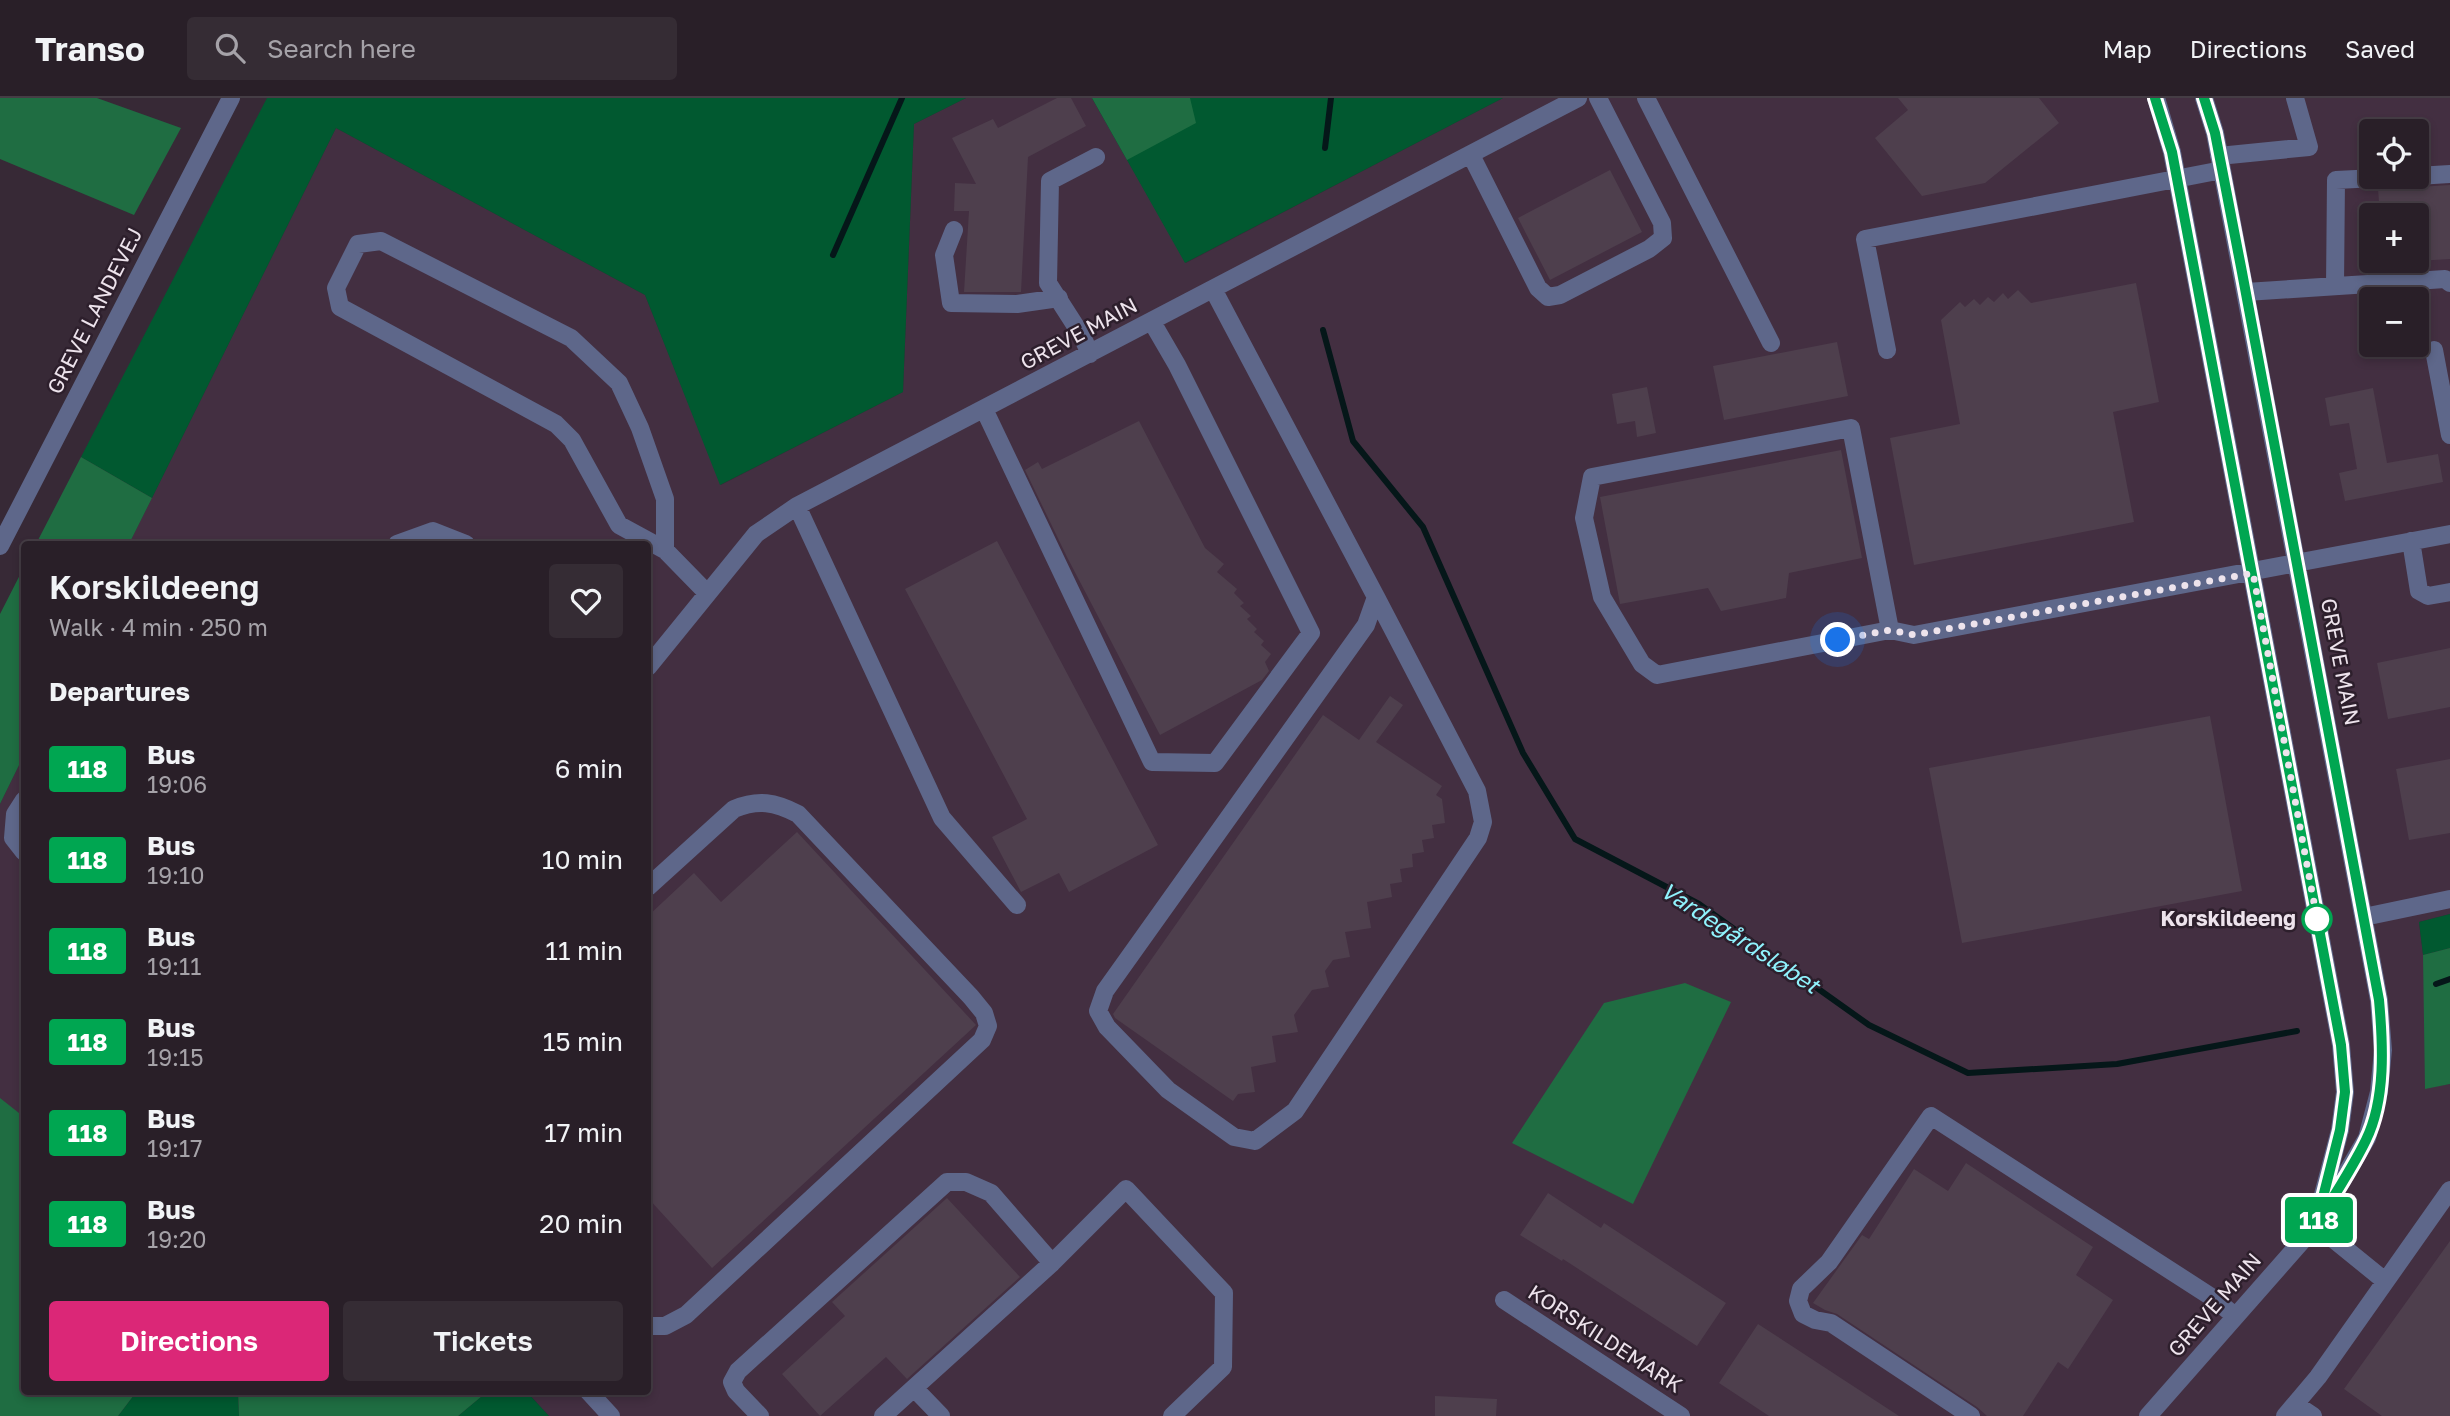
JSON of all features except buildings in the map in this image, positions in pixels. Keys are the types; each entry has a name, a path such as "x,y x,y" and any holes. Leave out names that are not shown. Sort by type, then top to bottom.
{"street":[{"name":"GREVE LANDEVEJ","path":"0,546 231,98"},
{"name":"GREVE MAIN","path":"651,663 756,534 797,506 1578,98"},
{"path":"1471,155 1538,288 1548,297 1560,295 1649,249 1663,238 1661,223 1598,98"},
{"path":"1646,98 1771,343"},
{"name":"GREVE MAIN","path":"2155,98 2172,152 2341,1045 2345,1092 2340,1130 2316,1225"},
{"name":"GREVE MAIN","path":"2148,1416 2316,1225 2367,1138 2379,1092 2383,1050 2379,1000 2298,563 2221,163 2204,98"},
{"path":"1887,350 1865,239 2177,179 2221,163 2309,147 2295,98"},
{"path":"1090,354 1082,336 1048,283 1050,181 1096,157"},
{"path":"2429,175 2450,174"},
{"path":"2335,286 2336,180 2359,179"},
{"path":"954,230 944,255 951,303 1017,304 1059,298"},
{"path":"648,541 619,526 572,440 556,424 340,307 336,288 358,244 381,241 571,338 619,383 640,428 665,499 665,550"},
{"path":"2246,292 2445,279 2450,283"},
{"path":"1213,289 1376,597 1477,790 1483,822 1478,838 1295,1111 1255,1142 1234,1138 1168,1090 1107,1027 1098,1011 1112,980 1366,625 1376,597"},
{"path":"984,410 1152,762 1215,763 1311,634 1177,365 1152,321"},
{"path":"2434,350 2450,435"},
{"path":"1890,630 1851,428 1592,477 1584,518 1602,597 1642,664 1657,675 1890,630 1914,635 2450,534"},
{"path":"797,506 942,818 1017,905"},
{"path":"405,541 433,531 458,541"},
{"path":"2412,541 2419,591 2428,596 2450,592"},
{"path":"651,543 665,550 707,593"},
{"path":"651,884 734,809 750,802 783,806 798,814 971,997 984,1013 988,1026 982,1040 686,1315 665,1326 651,1326"},
{"path":"21,805 15,814 13,838 21,848"},
{"path":"2364,917 2450,899"},
{"path":"1971,1416 1831,1323 1803,1314 1798,1301 1801,1289 1829,1262 1931,1116 2213,1298 2235,1316"},
{"path":"760,1416 736,1391 732,1382 738,1371 947,1182 966,1182 990,1193 1052,1263"},
{"path":"883,1416 1052,1263 1126,1189 1224,1293 1223,1367 1172,1416"},
{"path":"2313,1416 2290,1410 2318,1377 2450,1190"},
{"path":"2316,1225 2385,1281"},
{"name":"KORSKILDEMARK","path":"1504,1300 1681,1416"},
{"path":"914,1388 941,1416"},
{"path":"592,1395 611,1416"}],"shaded area":[{"path":"966,98 1092,98 1186,263 1503,98 2450,98 2450,914 2419,922 2430,1009 2425,1088 2450,1084 2450,1416 549,1416 530,1395 651,1395 651,541 130,541 336,128 645,295 721,485 903,392 914,124"},
{"path":"21,761 21,1117 0,1100 0,804"}],"green space":[{"path":"0,98 97,98 181,128 134,215 0,159"},
{"path":"267,98 966,98 914,124 903,392 720,485 645,295 336,128 152,498 81,457"},
{"path":"1092,98 1503,98 1185,263"},
{"path":"1092,98 1190,98 1196,123 1127,160"},
{"path":"81,457 152,498 130,541 38,541"},
{"path":"21,573 21,761 0,804 0,614"},
{"path":"2450,914 2450,948 2423,955 2419,922"},
{"path":"2450,948 2450,1084 2425,1089 2423,955"},
{"path":"1685,983 1731,1002 1633,1204 1512,1143 1604,1003"},
{"path":"0,1098 21,1115 21,1395 134,1395 118,1416 0,1416"},
{"path":"134,1395 238,1395 239,1416 118,1416"},
{"path":"238,1395 483,1395 458,1416 239,1416"},
{"path":"483,1395 530,1395 549,1416 458,1416"}],"waterway":[{"path":"833,255 902,98"},
{"name":"Vardegårdsløbet","path":"1325,148 1331,98"},
{"name":"Vardegårdsløbet","path":"1323,330 1353,441 1423,527 1523,753 1575,839 1699,904 1869,1025 1968,1073 2117,1064 2297,1031"},
{"name":"Vardegårdsløbet","path":"2436,984 2450,979"}],"bus line":[{"name":"118","path":"2155,98 2160,106 2172,152 2341,1045 2345,1092 2340,1130 2316,1225 2367,1138 2379,1092 2383,1050 2379,1000 2241,267 2215,133 2204,98"}],"place":[{"name":"Korskildeeng","path":"2317,919"}],"route":[{"path":"1838,640 1890,630 1914,635 2253,573 2317,919"}]}
